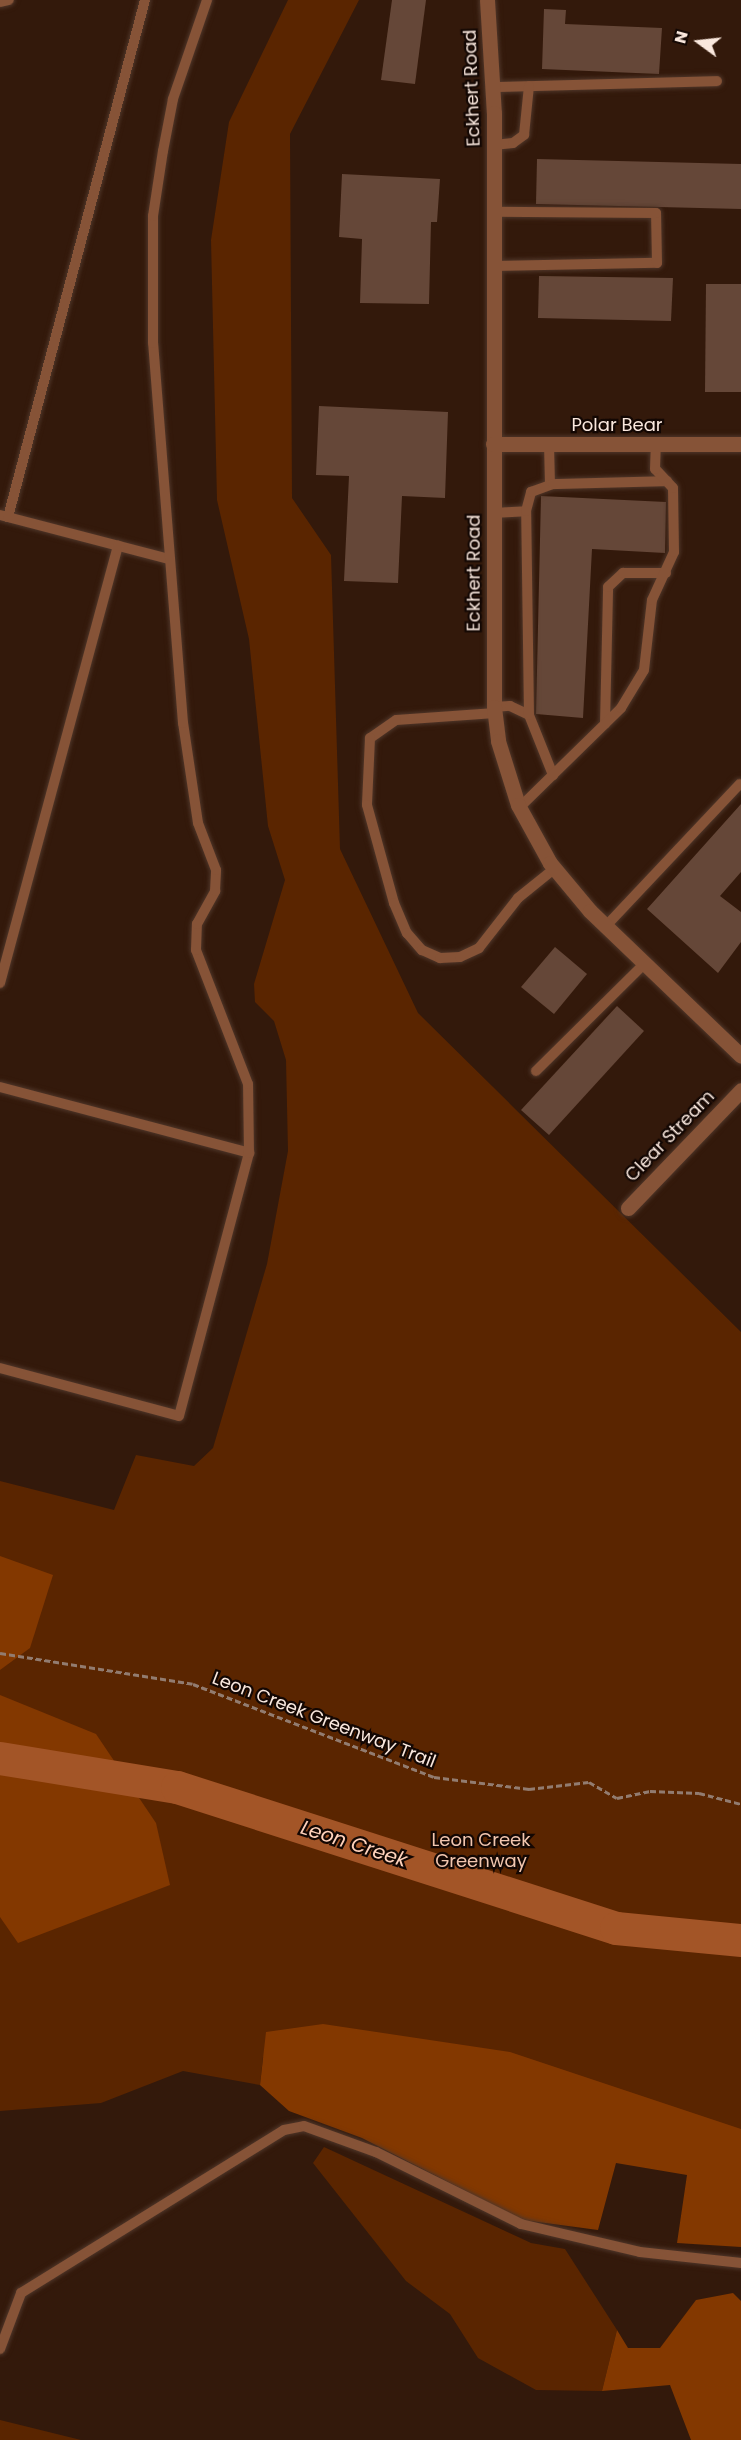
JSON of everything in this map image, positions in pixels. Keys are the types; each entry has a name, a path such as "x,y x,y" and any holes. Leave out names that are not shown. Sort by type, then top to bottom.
{"street":[{"name":"Eckhert Road","path":"488,0 494,87 494,710 519,808 554,869 606,926 741,1056"},
{"name":"Polar Bear","path":"494,444 741,444"},
{"name":"Clear Stream","path":"628,1208 741,1090"}],"lane":[{"path":"0,2 9,0"},
{"path":"145,0 4,516 169,559"},
{"path":"0,1368 179,1416 249,1153 248,1084 196,950 197,924 215,891 216,870 198,822 186,745 153,343 153,216 173,99 207,0"},
{"path":"494,87 717,81"},
{"path":"494,145 513,143 524,135 529,86"},
{"path":"494,212 656,213 657,262 494,266"},
{"path":"549,444 550,484"},
{"path":"519,808 637,690 652,600 666,573 674,541 675,500 667,481 655,469 656,445"},
{"path":"553,775 528,715 526,511 531,492 550,484 667,481"},
{"path":"493,513 526,511"},
{"path":"0,984 118,546"},
{"path":"605,724 608,587 623,573 666,573"},
{"path":"528,715 510,706 494,710 396,720 370,738 367,805 394,903 407,933 422,950 440,958 460,957 479,948 518,898 554,869"},
{"path":"606,926 740,784"},
{"path":"536,1071 644,964"},
{"path":"0,1087 249,1153"},
{"path":"0,2349 21,2293 284,2130 304,2126 376,2152 521,2224 640,2252 741,2263"}],"path":[{"name":"Leon Creek Greenway Trail","path":"0,1653 193,1684 434,1777 529,1789 589,1782 617,1798 650,1791 699,1793 741,1804"}],"green space":[{"name":"Leon Creek Greenway","path":"288,0 359,0 290,134 292,498 331,555 340,849 418,1013 741,1332 741,2183 263,2057 260,2085 183,2071 101,2103 0,2111 0,1481 114,1510 136,1455 194,1466 213,1448 267,1264 288,1151 286,1060 274,1021 255,1002 254,984 285,880 268,826 249,639 217,500 211,240 229,122"},
{"path":"324,2147 531,2243 565,2249 617,2330 602,2391 536,2390 478,2358 450,2314 406,2281 313,2163"},
{"path":"0,2420 81,2440 0,2440"}],"shaded area":[{"path":"0,1556 53,1575 30,1648 0,1670"},
{"path":"0,1695 96,1734 156,1823 170,1885 18,1943 0,1917"},
{"path":"323,2024 510,2052 741,2129 741,2247 677,2243 687,2175 616,2163 598,2230 523,2220 362,2138 289,2111 260,2085 266,2032"},
{"path":"733,2293 741,2301 741,2440 691,2440 670,2385 602,2391 617,2330 628,2348 660,2348 696,2300"}],"building":[{"path":"392,0 426,0 415,84 381,80"},
{"path":"544,9 566,10 565,24 662,28 659,74 542,69"},
{"path":"537,159 741,164 741,209 536,204"},
{"path":"342,174 440,179 437,222 431,222 429,304 360,303 362,239 339,237"},
{"path":"539,276 673,278 671,321 538,318"},
{"path":"706,284 741,284 741,392 705,392"},
{"path":"319,406 448,412 445,498 402,496 398,583 344,581 349,476 316,475"},
{"path":"541,496 666,502 665,553 592,549 583,718 536,714"},
{"path":"741,804 741,872 720,896 741,912 741,942 718,973 647,909"},
{"path":"555,947 587,974 554,1014 521,987"},
{"path":"617,1006 644,1031 549,1135 521,1110"}],"waterway":[{"name":"Leon Creek","path":"0,1758 177,1787 616,1928 741,1940"}]}
